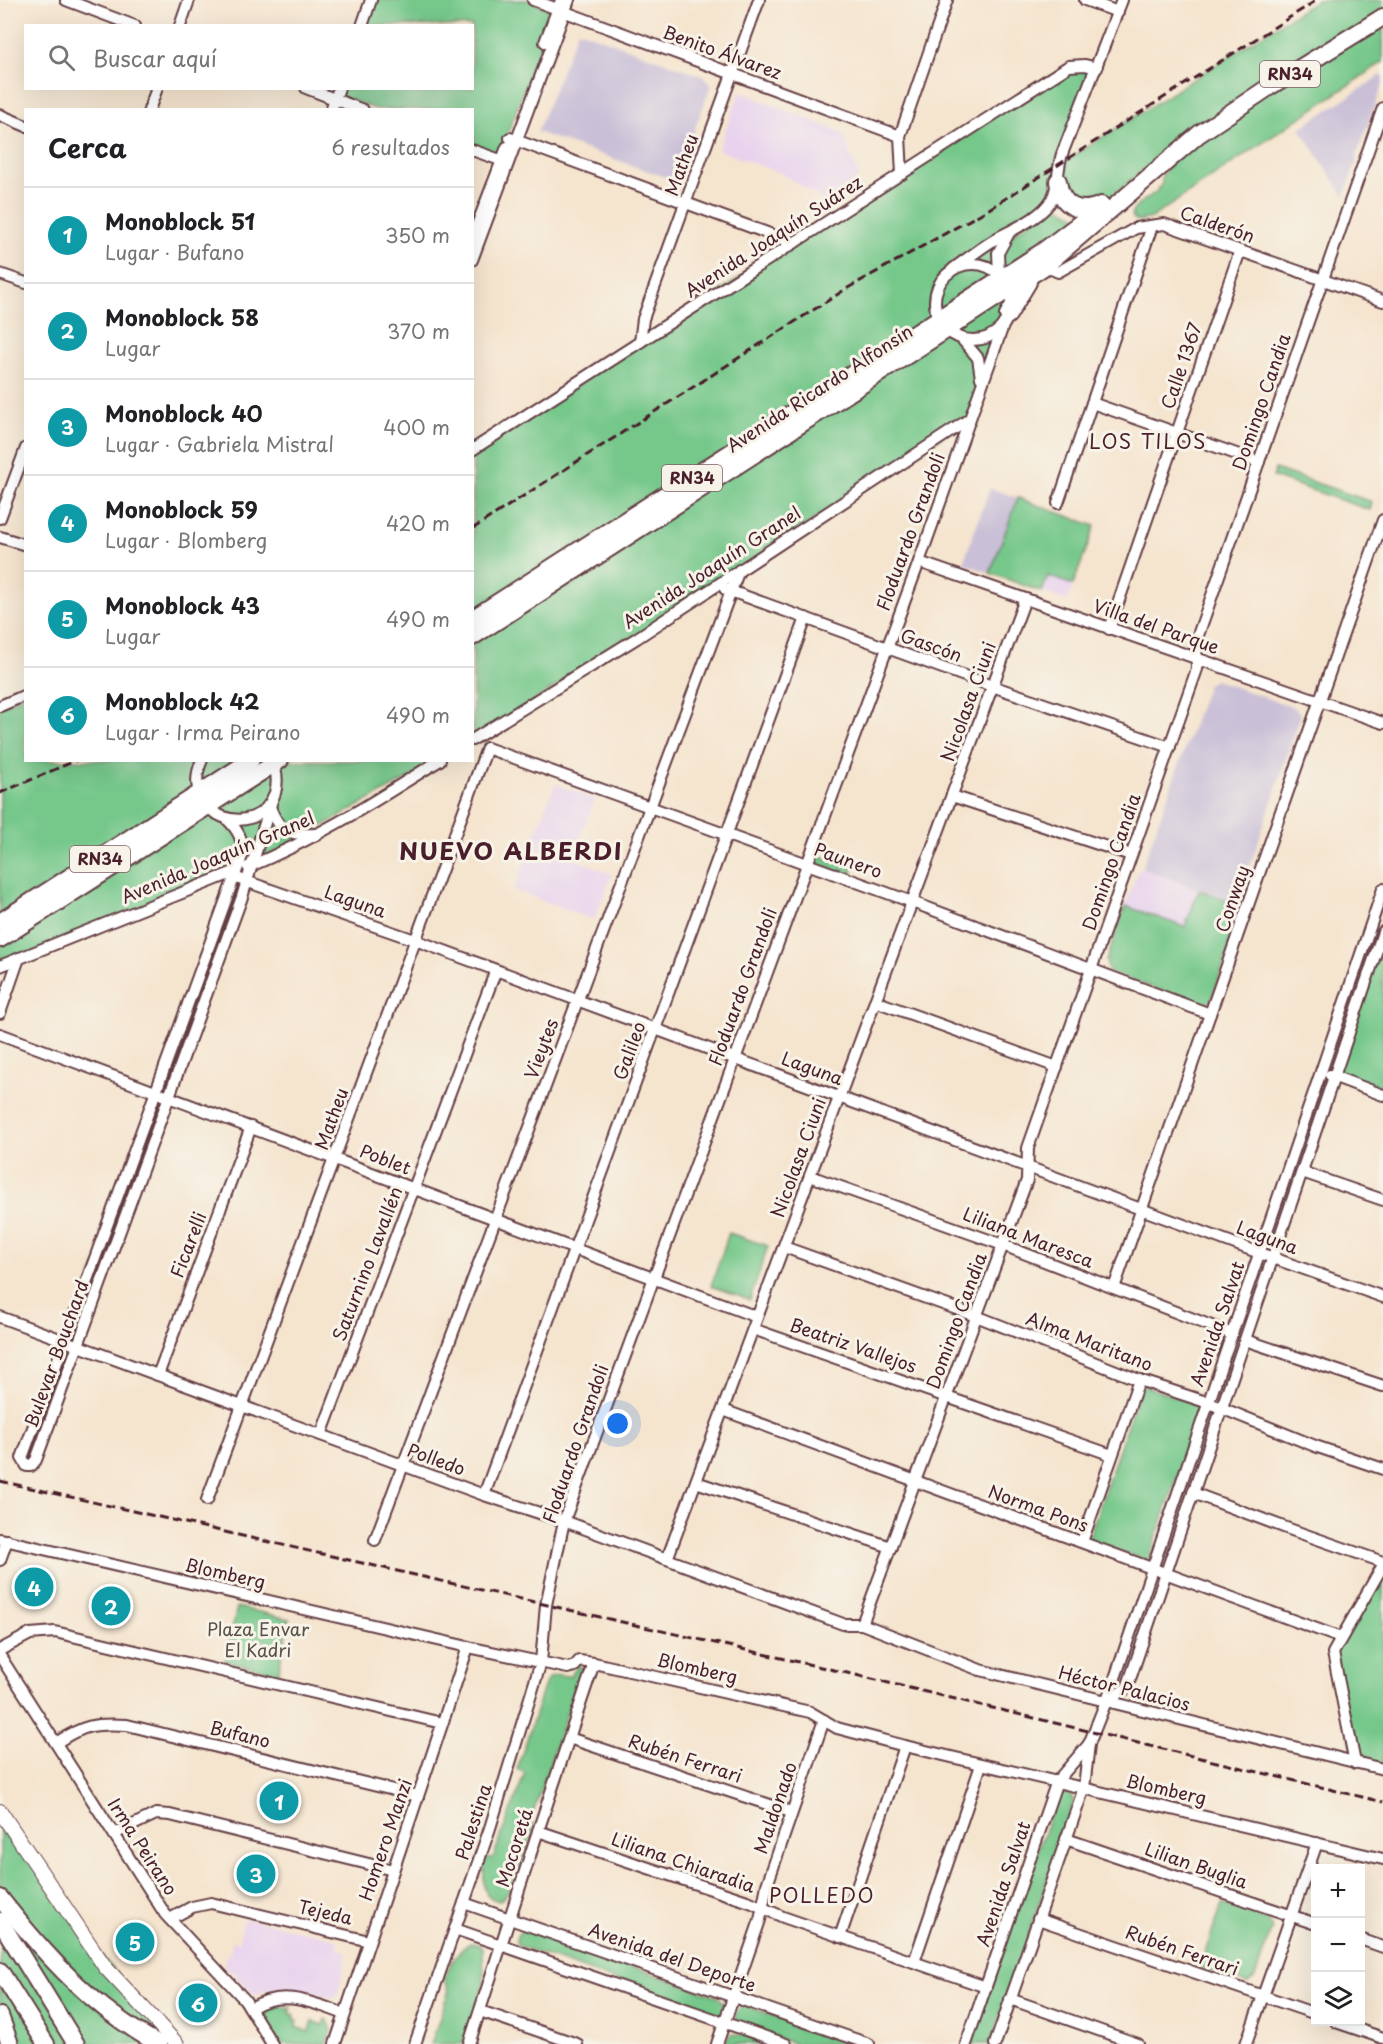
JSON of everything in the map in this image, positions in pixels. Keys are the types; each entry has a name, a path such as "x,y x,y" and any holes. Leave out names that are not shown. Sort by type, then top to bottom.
{"highway":[{"name":"RN34","path":"1199,134 1269,87 1383,17"},
{"name":"Avenida Ricardo Alfonsín","path":"474,636 949,329 1004,281 1079,225 1147,167 1184,140 1199,134"},
{"name":"Avenida Ricardo Alfonsín","path":"1004,281 1039,270 1199,134"},
{"path":"1058,181 1059,191 1072,207 1082,210 1101,205"},
{"name":"RN34","path":"1006,319 1022,289 1039,270"},
{"name":"Avenida Ricardo Alfonsín","path":"474,618 949,329"},
{"name":"RN34","path":"0,939 203,801 249,762"},
{"name":"RN34","path":"0,922 203,801 275,762"},
{"path":"0,1898 36,1942 90,1998 138,2033 159,2044"},
{"path":"0,1921 76,2044"},
{"path":"0,1971 46,2044"},
{"path":"0,2016 10,2044"}],"main road":[{"path":"0,1811 105,1967 177,2044"}],"street":[{"path":"66,0 130,24"},
{"path":"181,24 189,0"},
{"path":"363,24 371,0"},
{"name":"Benito Álvarez","path":"533,0 561,7 732,74 900,136"},
{"path":"474,233 514,139 561,7 569,0"},
{"name":"Matheu","path":"640,342 643,319 759,0"},
{"path":"902,174 900,136 947,0"},
{"path":"1085,0 1118,12"},
{"path":"981,384 978,358 949,329 935,302 936,293 945,276 953,269 999,237 1041,212 1051,201 1058,181 1062,154 1122,0"},
{"name":"Avenida Joaquín Suárez","path":"474,449 1069,66 1085,65 1097,68"},
{"path":"150,108 156,90"},
{"path":"311,90 358,108"},
{"name":"Domingo Candia","path":"862,1624 1027,1180 1028,1148 1197,669 1196,641 1383,108"},
{"path":"0,116 24,125"},
{"path":"514,139 794,243"},
{"path":"474,151 505,162"},
{"path":"474,254 505,162"},
{"name":"Calderón","path":"1039,270 1058,272 1136,228 1164,224 1383,301"},
{"path":"1058,502 1152,226"},
{"path":"1006,319 1010,307 998,253 1009,233"},
{"name":"Calle 1367","path":"1109,629 1240,250"},
{"path":"953,269 977,264 989,267 1004,281"},
{"path":"0,274 24,282"},
{"name":"Avenida Ricardo Alfonsín","path":"949,329 973,340 985,338 996,332 1006,319"},
{"name":"Floduardo Grandoli","path":"546,1605 564,1521 919,562 1006,319"},
{"path":"1092,404 1259,462"},
{"name":"Avenida Joaquín Granel","path":"477,738 637,638 968,420"},
{"path":"0,518 24,453"},
{"name":"Conway","path":"1114,1288 1383,520"},
{"path":"0,537 24,544"},
{"name":"Villa del Parque","path":"919,562 1383,723"},
{"name":"Vieytes","path":"375,1540 739,570"},
{"name":"Gascón","path":"716,586 992,686 1170,747"},
{"name":"Nicolasa Ciuni","path":"667,1559 1025,599"},
{"name":"Galileo","path":"484,1495 806,618"},
{"path":"0,706 24,696"},
{"path":"477,738 486,748"},
{"name":"Matheu","path":"207,1500 486,748"},
{"name":"Paunero","path":"486,748 912,902 1210,1014"},
{"path":"201,762 197,774 203,801 215,814 227,819 238,820 258,814 272,802"},
{"path":"275,762 277,779 272,802 278,825 294,834 319,834"},
{"name":"Avenida Joaquín Granel","path":"0,966 233,874 319,834 437,762"},
{"path":"952,796 1131,855"},
{"name":"Bulevar Bouchard","path":"227,819 236,828 243,848 22,1458 27,1466 34,1464 78,1345 247,881 272,802"},
{"name":"Laguna","path":"233,874 1383,1297"},
{"name":"Avenida Salvat","path":"995,2044 1084,1788 1089,1744 1106,1702 1209,1403 1383,889"},
{"name":"Avenida Salvat","path":"1106,1702 1127,1688 1383,932"},
{"path":"0,1013 19,958"},
{"name":"Saturnino Lavallén","path":"321,1435 496,970"},
{"path":"875,1001 1057,1068"},
{"name":"Poblet","path":"0,1034 758,1317"},
{"path":"1321,1072 1383,1095"},
{"name":"Ficarelli","path":"158,1375 251,1127"},
{"path":"1302,1172 1383,1200"},
{"name":"Liliana Maresca","path":"810,1176 1003,1245 1232,1334"},
{"name":"Alma Maritano","path":"784,1247 976,1316 1138,1380 1209,1403 1315,1446 1383,1469"},
{"name":"Polledo","path":"0,1317 843,1624 862,1624"},
{"name":"Beatriz Vallejos","path":"753,1329 1112,1455"},
{"path":"1245,1340 1383,1386"},
{"path":"1082,1542 1138,1380"},
{"name":"Norma Pons","path":"723,1410 1341,1638"},
{"path":"696,1482 891,1547"},
{"path":"1193,1493 1383,1563 1333,1653 1355,1763"},
{"path":"0,1560 3,1540"},
{"name":"Blomberg","path":"3,1540 468,1647 568,1668 575,1666 579,1661 594,1663 810,1712 837,1728 905,1746 1383,1859"},
{"name":"Palestina","path":"414,2044 490,1828 542,1662 546,1605"},
{"name":"Héctor Palacios","path":"862,1624 980,1670 1383,1769"},
{"path":"0,1650 30,1634 55,1632 442,1724"},
{"name":"Homero Manzi","path":"335,2044 468,1647"},
{"name":"Irma Peirano","path":"0,1656 170,1919 251,2008 272,2044"},
{"name":"Mocoretá","path":"470,2044 594,1663"},
{"name":"Maldonado","path":"717,2044 760,1920 767,1885 824,1720"},
{"name":"Bufano","path":"56,1743 83,1728 102,1723 127,1725 418,1796"},
{"name":"Rubén Ferrari","path":"569,1738 792,1812"},
{"name":"Avenida Salvat","path":"966,2044 1057,1781 1089,1744"},
{"path":"840,1937 905,1746"},
{"path":"914,1962 981,1765"},
{"path":"114,1834 156,1814 170,1815 393,1870"},
{"name":"Liliana Chiaradia","path":"538,1831 986,1987"},
{"name":"Lilian Buglia","path":"1066,1839 1311,1922"},
{"path":"1246,2044 1317,1843"},
{"name":"Tejeda","path":"170,1919 192,1907 211,1903 369,1941"},
{"name":"Avenida del Deporte","path":"464,1903 869,2044"},
{"name":"Rubén Ferrari","path":"1038,1919 1311,2012"},
{"path":"455,1929 786,2044"},
{"path":"1365,1942 1383,1947"},
{"path":"251,2008 269,1999 288,1997 345,2014"},
{"path":"1010,1999 1138,2044"},
{"path":"480,2011 577,2044"},
{"path":"1348,2026 1383,2038"}],"shaded area":[{"path":"578,30 705,77 711,85 679,172 668,178 537,132"},
{"path":"1382,75 1383,84 1357,153 1357,161 1344,196 1300,128"},
{"path":"740,92 842,133 859,177 825,201 782,174 718,150"},
{"path":"990,488 1018,498 990,573 963,563"},
{"path":"1048,575 1073,585 1067,601 1042,592"},
{"path":"1215,680 1295,708 1301,715 1237,904 1142,868 1208,684"},
{"path":"555,784 595,799 572,858 612,874 594,920 514,890"},
{"path":"1140,867 1199,890 1185,927 1125,906"},
{"path":"244,1918 336,1939 339,1950 347,1952 338,1995 332,1998 283,1986 253,1995 240,1980 236,1979 237,1973 224,1967 226,1955 229,1956 233,1941 239,1942"}],"green space":[{"path":"373,0 527,0 552,12 501,151 498,152 491,152 474,145 474,108 373,108 341,96 341,90 474,90 474,24 364,24"},
{"path":"1317,0 1383,0 1383,62 1151,218 1138,221 1133,218 1132,212 1162,184 1162,176 1184,140 1101,205 1071,200 1053,201 1039,208 1023,223 998,253 1011,299 968,420 474,739 474,449 1069,66 1097,68 1059,165"},
{"path":"1054,203 1079,218 1005,267 1002,265 1000,258 1007,240"},
{"path":"1275,469 1372,502 1370,510 1273,477"},
{"path":"1018,498 1095,526 1073,585 1048,576 1042,592 990,573"},
{"path":"24,695 24,762 438,762 252,865 0,966 0,706"},
{"path":"815,854 854,868 851,876 812,862"},
{"path":"1199,890 1244,907 1211,1000 1205,1004 1198,1004 1109,972 1106,961 1125,906 1185,927"},
{"path":"233,898 237,899 170,1079 166,1077"},
{"path":"1383,932 1383,1095 1334,1077"},
{"path":"153,1109 157,1111 81,1320 77,1318"},
{"path":"729,1233 768,1246 750,1300 711,1286"},
{"path":"65,1349 70,1351 31,1460 26,1458"},
{"path":"1141,1385 1202,1406 1148,1561 1088,1540"},
{"path":"1383,1565 1383,1769 1355,1763 1333,1653"},
{"name":"Plaza Envar El Kadri","path":"237,1607 290,1619 278,1673 225,1661"},
{"path":"579,1665 584,1670 582,1680 578,1680 530,1822 535,1825 525,1854 516,1877 505,1895 499,1901 492,1899 484,1885 484,1858 493,1858 525,1773 517,1769 545,1684 550,1677 570,1676"},
{"path":"1064,1792 1074,1801 1070,1815 990,2044 972,2044 1050,1815 1057,1796"},
{"path":"0,1811 80,1930 177,2044 0,2044"},
{"path":"1222,1904 1267,1920 1272,1927 1255,1977 1247,1984 1200,1967"},
{"path":"526,1930 717,1996 725,2005 724,2009 716,2016 518,1946 517,1935"},
{"path":"470,1943 478,1944 483,1949 484,1984 463,2044 431,2044 449,1990 444,1978 455,1958"},
{"path":"279,2005 291,2009 290,2013 295,2015 294,2019 298,2020 296,2027 309,2032 313,2021 323,2025 325,2019 328,2021 332,2030 326,2044 281,2044 262,2018 265,2008"},
{"path":"746,2006 856,2044 795,2044 741,2025 735,2015 738,2009"},
{"path":"731,2034 743,2035 768,2044 723,2044"}],"railway":[{"path":"474,528 846,289 989,209 1317,0"},
{"path":"0,793 72,762"},
{"path":"0,1481 843,1672 1383,1802"}],"place":[{"name":"Monoblock 59","path":"34,1587"},
{"name":"Monoblock 58","path":"111,1606"},
{"name":"Monoblock 51","path":"279,1801"},
{"name":"Monoblock 40","path":"256,1874"},
{"name":"Monoblock 43","path":"135,1942"},
{"name":"Monoblock 42","path":"198,2003"}],"district":[{"name":"LOS TILOS","path":"1148,442"},
{"name":"NUEVO ALBERDI","path":"511,852"},
{"name":"POLLEDO","path":"822,1896"}]}
